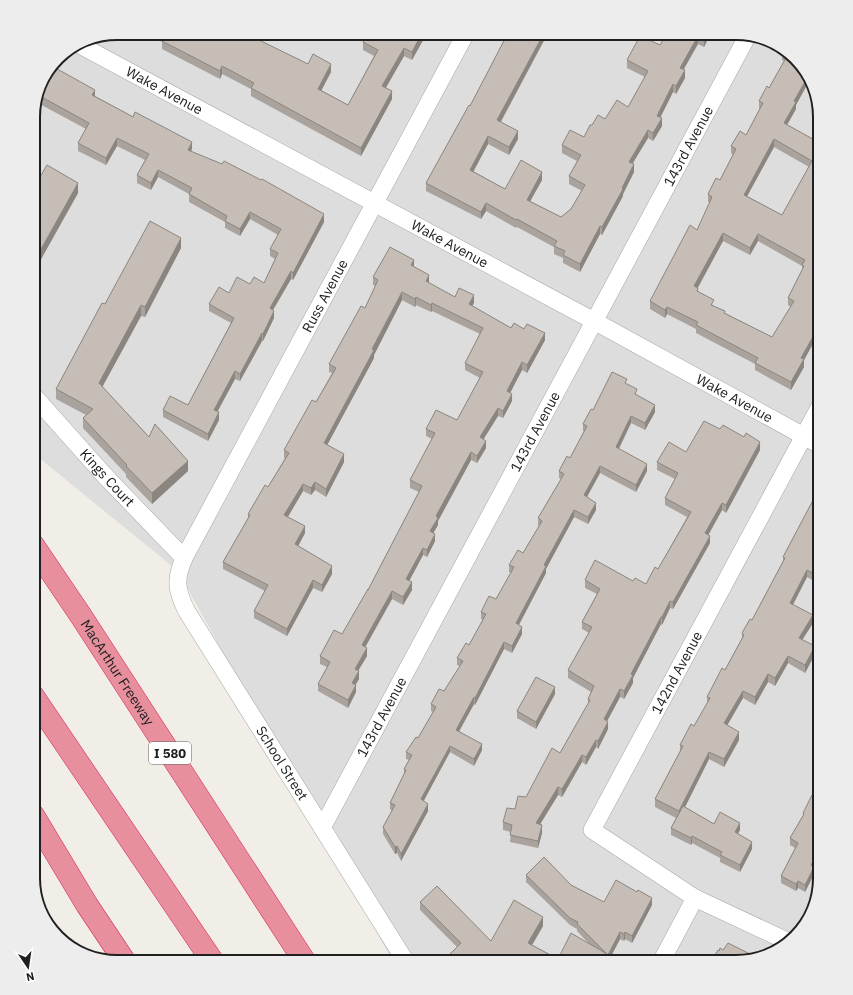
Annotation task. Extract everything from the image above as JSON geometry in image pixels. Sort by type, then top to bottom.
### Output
[{"type":"highway","name":"MacArthur Freeway","points":[[40,555],[82,616],[300,955]]},
{"type":"highway","points":[[40,706],[208,955]]},
{"type":"highway","points":[[40,827],[87,905],[119,955]]},
{"type":"street","name":"Russ Avenue","points":[[184,558],[462,40]]},
{"type":"street","name":"143rd Avenue","points":[[322,828],[745,40]]},
{"type":"street","name":"Wake Avenue","points":[[84,47],[594,321],[813,441]]},
{"type":"street","name":"Kings Court","points":[[40,403],[106,477],[184,558]]},
{"type":"street","name":"142nd Avenue","points":[[695,898],[592,830],[813,419]]},
{"type":"street","name":"School Street","points":[[184,558],[178,571],[177,583],[180,597],[186,610],[402,955]]},
{"type":"street","points":[[665,955],[695,898],[783,939]]},
{"type":"shaded area","points":[[112,40],[741,40],[751,41],[774,50],[794,66],[803,79],[809,92],[813,117],[813,878],[810,898],[805,912],[794,929],[787,936],[774,945],[761,951],[736,955],[389,955],[178,571],[40,459],[40,112],[44,92],[48,83],[59,66],[66,59],[83,48],[102,41]]},
{"type":"building","points":[[259,40],[308,64],[313,54],[331,64],[318,89],[348,105],[378,50],[363,42],[364,40],[418,40],[412,52],[404,48],[382,86],[392,91],[361,148],[251,88],[254,83],[222,66],[220,71],[162,41]]},
{"type":"building","points":[[504,40],[540,40],[497,120],[518,131],[509,147],[488,136],[470,170],[505,189],[521,160],[542,172],[527,200],[561,217],[571,209],[585,185],[569,176],[581,155],[562,145],[570,130],[584,137],[590,125],[592,125],[598,115],[605,119],[617,100],[628,107],[648,71],[627,60],[638,40],[649,40],[660,45],[663,40],[696,40],[680,68],[685,70],[676,86],[673,84],[657,116],[662,118],[653,133],[648,130],[629,162],[634,164],[622,188],[623,189],[602,227],[600,226],[580,264],[563,255],[565,251],[554,246],[557,241],[517,219],[516,220],[486,203],[481,212],[426,183],[469,105],[470,106]]},
{"type":"building","points":[[786,58],[794,66],[805,82],[794,101],[796,102],[784,123],[813,139],[813,337],[801,358],[804,359],[791,382],[755,363],[758,358],[696,325],[698,322],[667,307],[665,310],[650,301],[690,225],[697,230],[712,197],[708,194],[716,178],[720,180],[736,149],[731,146],[740,131],[746,135],[763,103],[759,101],[767,86],[769,88]],"holes":[[[774,139],[812,161],[782,215],[744,195]],[[723,233],[750,248],[758,234],[805,260],[802,265],[804,266],[788,298],[794,301],[772,337],[711,305],[714,300],[697,291],[698,288],[694,286]]]},
{"type":"building","points":[[57,69],[95,90],[92,95],[133,117],[135,112],[192,142],[188,150],[222,164],[224,161],[261,180],[262,179],[324,214],[293,273],[291,271],[270,308],[274,311],[263,334],[262,333],[240,374],[235,371],[214,410],[219,412],[208,434],[163,410],[170,396],[188,405],[234,318],[209,304],[219,287],[229,293],[237,277],[250,284],[254,277],[264,283],[278,253],[270,249],[281,229],[250,212],[240,229],[225,221],[227,216],[189,194],[192,188],[158,170],[151,183],[137,175],[149,154],[117,138],[106,158],[78,143],[89,123],[43,98],[48,83]]},
{"type":"building","points":[[47,165],[78,183],[40,251],[40,177]]},
{"type":"building","points":[[150,221],[181,238],[145,307],[141,305],[99,383],[149,437],[155,424],[188,461],[152,493],[83,418],[93,409],[56,389],[102,303],[105,304]]},
{"type":"building","points":[[390,247],[414,260],[411,265],[429,275],[426,281],[455,297],[459,288],[474,295],[469,304],[511,328],[514,323],[524,329],[527,324],[545,333],[527,365],[522,362],[507,391],[512,394],[503,411],[498,408],[480,437],[486,441],[477,456],[471,452],[436,516],[438,518],[430,531],[435,534],[427,550],[423,548],[406,579],[412,582],[403,597],[392,591],[362,645],[367,648],[355,669],[359,671],[352,683],[356,685],[348,700],[318,684],[330,662],[320,656],[334,630],[342,634],[368,590],[422,486],[410,480],[435,433],[426,429],[436,410],[457,420],[483,372],[465,363],[483,328],[432,303],[431,305],[402,292],[372,349],[374,350],[324,443],[344,454],[326,489],[315,482],[311,488],[303,484],[284,515],[305,526],[295,544],[332,566],[322,585],[313,580],[287,629],[254,611],[268,585],[223,562],[265,485],[268,487],[289,453],[284,450],[312,400],[316,402],[336,368],[329,364],[361,306],[365,308],[378,280],[373,277]]},
{"type":"building","points":[[612,372],[627,379],[625,383],[637,389],[635,394],[655,405],[645,423],[631,416],[616,447],[647,464],[636,485],[600,466],[584,495],[596,503],[588,517],[574,510],[544,565],[546,566],[516,623],[522,627],[512,646],[504,642],[475,698],[474,697],[456,730],[482,744],[474,759],[450,746],[421,799],[428,804],[401,854],[383,827],[395,805],[390,803],[406,770],[404,769],[412,755],[406,752],[416,737],[418,738],[436,707],[431,704],[439,689],[444,691],[463,661],[457,658],[466,643],[469,645],[486,614],[481,612],[489,596],[496,599],[514,567],[509,565],[518,550],[523,553],[542,521],[538,518],[564,474],[559,471],[567,456],[570,458],[587,426],[583,424],[591,409],[593,410]]},
{"type":"building","points":[[704,421],[720,429],[723,425],[744,437],[746,433],[760,442],[726,505],[722,503],[705,533],[710,536],[673,602],[670,601],[661,617],[631,674],[633,675],[624,691],[620,689],[604,719],[608,722],[598,741],[596,740],[586,757],[582,755],[562,789],[558,787],[536,823],[542,825],[538,841],[510,835],[512,825],[503,822],[507,808],[515,809],[518,796],[526,797],[552,748],[560,753],[590,700],[588,699],[594,686],[568,670],[592,627],[582,622],[600,589],[585,580],[595,560],[633,581],[635,578],[646,584],[655,567],[658,569],[691,512],[665,498],[678,473],[657,462],[669,442],[686,452]]},
{"type":"building","points":[[813,500],[813,573],[807,570],[790,603],[813,615],[799,638],[813,645],[813,650],[805,665],[788,656],[775,678],[768,674],[755,697],[743,691],[724,723],[739,732],[724,759],[709,752],[679,811],[655,799],[683,746],[680,745],[691,724],[694,726],[710,698],[707,697],[722,668],[725,670],[744,635],[742,633],[750,619],[752,620],[785,558],[783,557]]},
{"type":"building","points":[[536,677],[555,687],[536,722],[517,711]]},
{"type":"building","points":[[813,796],[813,861],[811,865],[813,869],[805,885],[798,881],[796,884],[781,876],[798,843],[790,838],[804,814],[803,813]]},
{"type":"building","points":[[683,806],[714,824],[720,812],[740,823],[735,832],[752,842],[740,865],[720,855],[722,852],[692,836],[691,838],[671,828]]},
{"type":"building","points":[[544,857],[571,885],[604,902],[616,880],[637,892],[638,890],[652,898],[632,936],[625,932],[624,934],[620,932],[608,955],[577,924],[578,922],[570,918],[526,875]]},
{"type":"building","points":[[437,886],[491,941],[514,900],[543,917],[528,943],[550,955],[449,955],[461,943],[420,902]]},
{"type":"building","points":[[571,933],[606,955],[560,955]]},
{"type":"building","points":[[728,943],[749,953],[715,955],[720,948],[723,950]]}]
